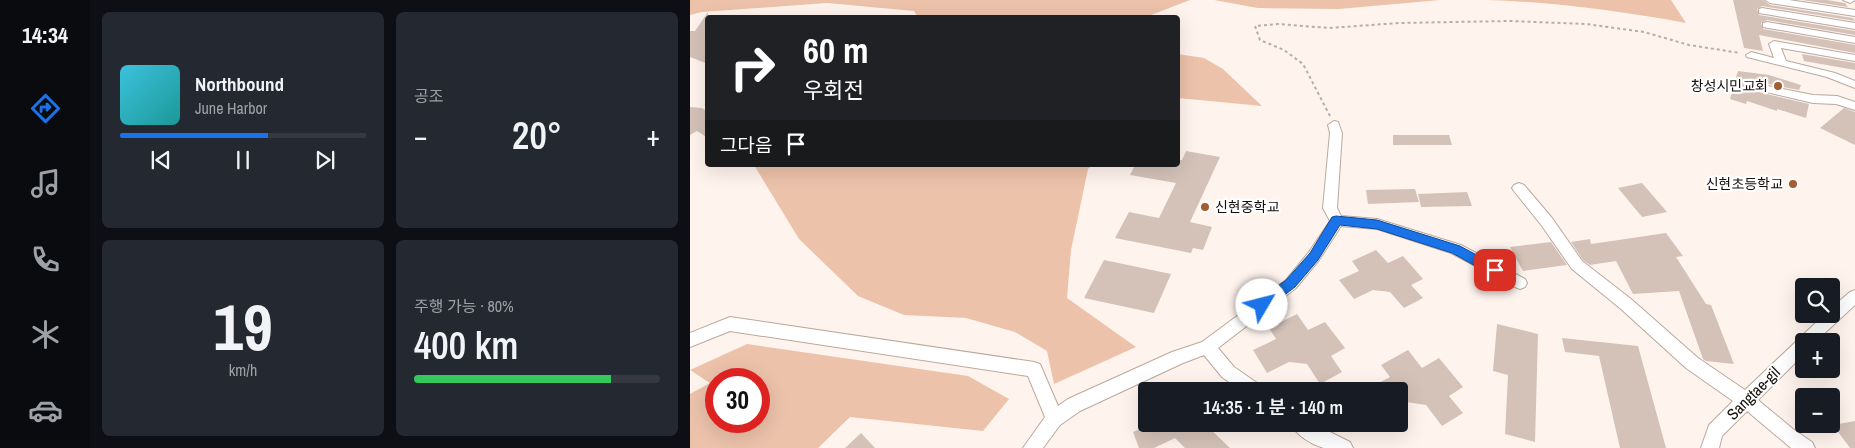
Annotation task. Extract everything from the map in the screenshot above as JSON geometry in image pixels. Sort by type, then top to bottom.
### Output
[{"type":"street","points":[[1758,0],[1781,61]]},
{"type":"street","points":[[1770,0],[1855,12]]},
{"type":"street","points":[[1849,0],[1855,12]]},
{"type":"street","points":[[1762,11],[1855,26]]},
{"type":"street","points":[[1767,25],[1855,40]]},
{"type":"street","points":[[1774,44],[1855,58]]},
{"type":"street","points":[[1751,55],[1831,75],[1855,85]]},
{"type":"street","points":[[1758,87],[1813,100],[1837,100],[1855,106]]},
{"type":"street","points":[[1334,125],[1336,133],[1330,208],[1336,220]]},
{"type":"street","points":[[1519,188],[1547,222],[1577,264],[1626,304],[1692,363],[1746,400],[1787,435],[1806,448]]},
{"type":"street","points":[[1336,220],[1377,224],[1456,249],[1520,283]]},
{"type":"street","points":[[1032,448],[1054,419],[1074,405],[1178,357],[1207,347],[1291,284],[1314,256],[1336,220]]},
{"type":"street","name":"Sangtae-gil","points":[[1814,333],[1855,296]]},
{"type":"street","points":[[690,340],[730,324],[1034,369],[1054,419]]},
{"type":"street","points":[[1207,347],[1228,372],[1242,382]]},
{"type":"street","name":"Sangtae-gil","points":[[1710,448],[1715,431],[1795,351]]},
{"type":"street","points":[[1311,432],[1344,448]]},
{"type":"path","points":[[1334,125],[1303,64],[1284,50],[1260,40],[1255,26],[1278,24],[1329,28],[1399,22],[1510,21],[1586,24],[1644,32],[1689,45],[1751,55]]},
{"type":"shaded area","points":[[690,0],[1190,0],[1151,15],[916,15],[914,11],[827,3],[702,12],[690,15]]},
{"type":"shaded area","points":[[1214,0],[1440,0],[1339,9],[1258,8]]},
{"type":"shaded area","points":[[1486,0],[1671,0],[1686,23],[1586,8]]},
{"type":"shaded area","points":[[1180,54],[1204,58],[1223,69],[1262,106],[1180,98]]},
{"type":"shaded area","points":[[755,167],[1090,167],[1088,169],[1071,250],[1067,298],[1136,347],[1054,384],[1047,351],[1015,332],[966,318],[904,315],[858,296],[799,239]]},
{"type":"shaded area","points":[[747,344],[968,376],[1009,399],[983,431],[850,417],[818,448],[690,448],[690,394],[705,386],[705,433],[770,433],[770,368],[705,368],[705,380],[690,370]]},
{"type":"building","points":[[1733,0],[1763,0],[1770,5],[1853,18],[1855,21],[1762,6],[1757,9],[1759,15],[1855,31],[1855,35],[1767,20],[1761,23],[1763,29],[1855,45],[1855,53],[1759,35],[1763,51],[1744,48]]},
{"type":"building","points":[[1802,0],[1827,0],[1845,3],[1848,7]]},
{"type":"building","points":[[705,16],[705,63],[690,57],[690,31],[695,31]]},
{"type":"building","points":[[1802,54],[1855,63],[1855,70],[1804,61]]},
{"type":"building","points":[[1738,71],[1769,75],[1801,85],[1799,90],[1758,82],[1750,87],[1754,91],[1809,104],[1806,118],[1747,101],[1746,104],[1730,99]]},
{"type":"building","points":[[690,107],[702,108],[705,110],[705,136],[697,131],[690,135]]},
{"type":"building","points":[[1844,108],[1855,112],[1855,145],[1820,128]]},
{"type":"building","points":[[1393,135],[1449,135],[1452,145],[1393,145]]},
{"type":"building","points":[[1186,151],[1220,157],[1190,222],[1212,227],[1203,250],[1193,248],[1191,253],[1115,238],[1129,212],[1159,218],[1176,183],[1130,175],[1134,167],[1180,167],[1180,160],[1182,160]]},
{"type":"building","points":[[1642,183],[1667,212],[1642,217],[1618,188]]},
{"type":"building","points":[[1415,189],[1419,202],[1368,204],[1366,190]]},
{"type":"building","points":[[1467,192],[1472,206],[1421,207],[1418,194]]},
{"type":"building","points":[[1666,233],[1683,256],[1676,257],[1706,304],[1711,305],[1734,364],[1703,359],[1679,291],[1633,294],[1616,261],[1590,265],[1583,260],[1571,242],[1590,239],[1591,244]]},
{"type":"building","points":[[1551,242],[1567,265],[1523,271],[1510,247]]},
{"type":"building","points":[[1376,250],[1388,263],[1403,256],[1423,279],[1411,285],[1423,298],[1404,308],[1390,292],[1373,290],[1354,299],[1339,280],[1359,271],[1352,261]]},
{"type":"building","points":[[1104,260],[1171,274],[1154,313],[1084,298]]},
{"type":"building","points":[[1297,314],[1308,330],[1325,322],[1345,348],[1331,356],[1342,372],[1324,382],[1319,382],[1307,364],[1289,362],[1267,373],[1253,350],[1276,339],[1269,328]]},
{"type":"building","points":[[1497,324],[1538,334],[1535,442],[1505,434],[1508,375],[1493,371]]},
{"type":"building","points":[[1562,338],[1638,346],[1666,448],[1620,448],[1599,356],[1565,352]]},
{"type":"building","points":[[1408,350],[1422,368],[1439,358],[1463,387],[1449,396],[1463,413],[1442,426],[1426,405],[1408,402],[1408,382],[1381,382],[1390,377],[1381,365]]},
{"type":"building","points":[[1855,421],[1855,448],[1850,448],[1839,433],[1840,424]]},
{"type":"building","points":[[1138,430],[1138,432],[1213,432],[1230,448],[1185,448],[1175,438],[1154,448],[1139,448],[1133,432]]},
{"type":"building","points":[[861,433],[875,448],[845,448]]},
{"type":"place","name":"창성시민교회","points":[[1778,86]]},
{"type":"place","name":"신현초등학교","points":[[1793,184]]},
{"type":"place","name":"신현중학교","points":[[1205,207]]},
{"type":"route","points":[[1262,305],[1291,284],[1314,256],[1336,220],[1377,224],[1456,249],[1495,270]]}]
